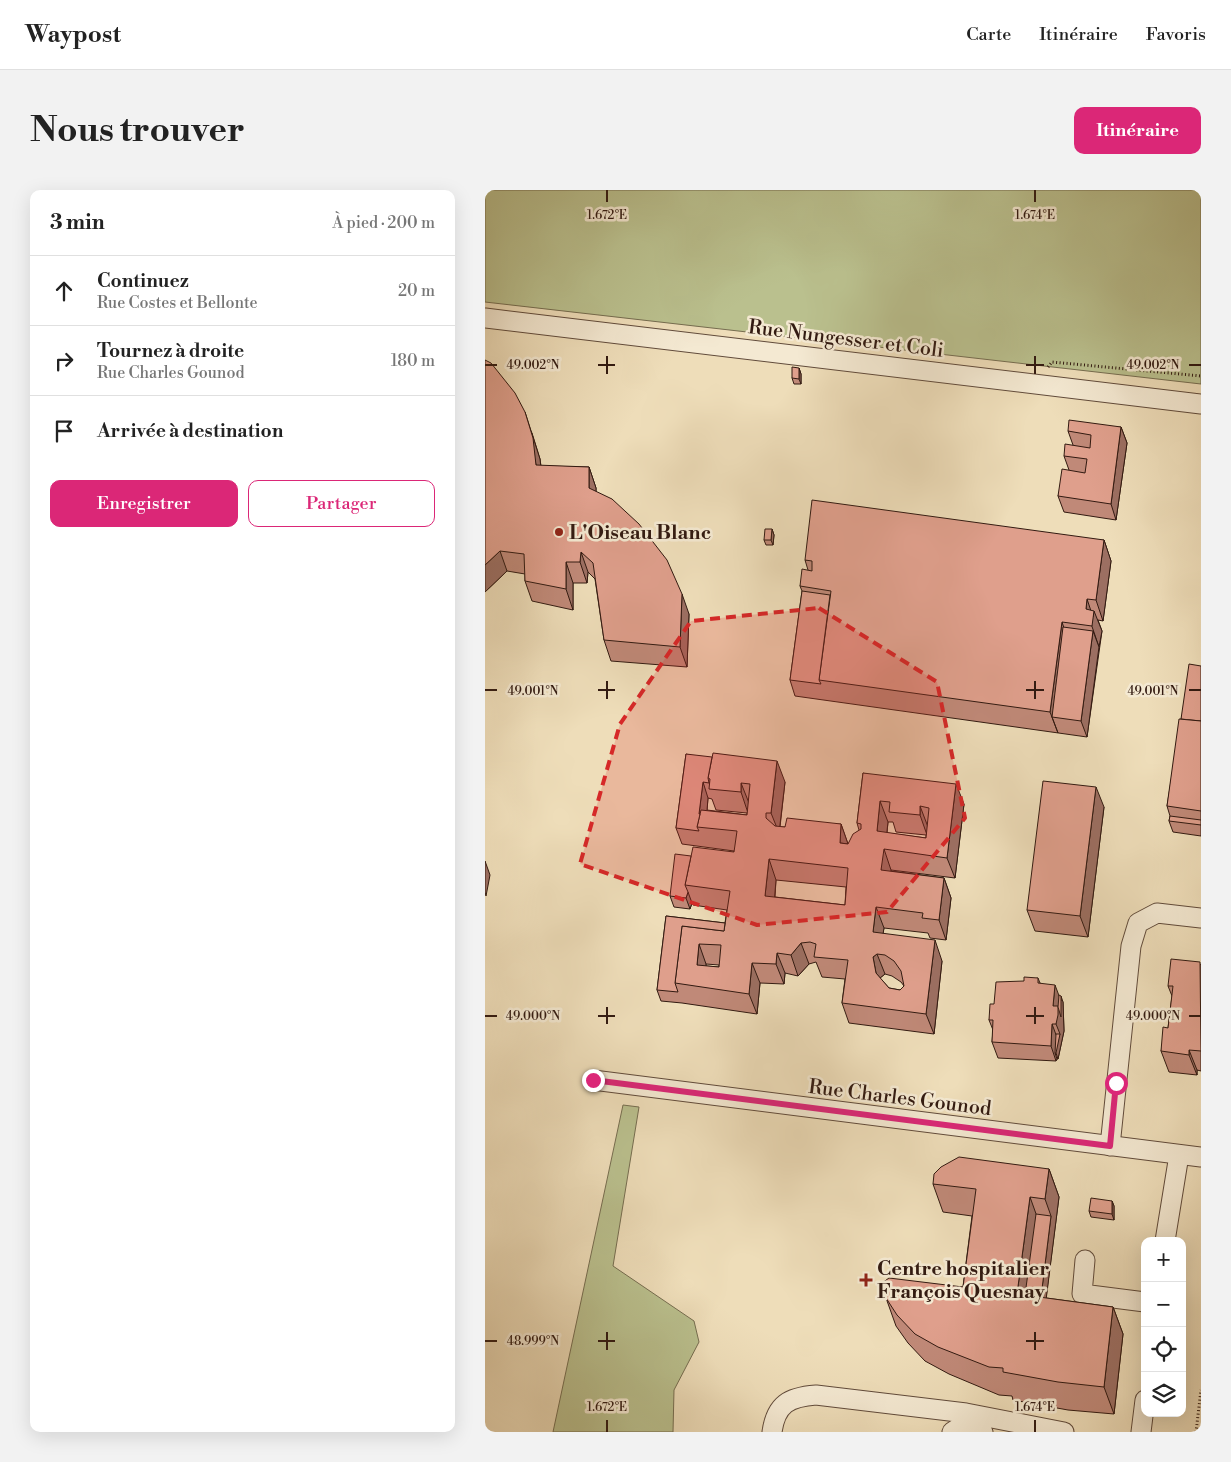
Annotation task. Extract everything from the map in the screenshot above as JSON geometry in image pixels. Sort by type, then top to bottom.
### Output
[{"type":"street","name":"Rue Nungesser et Coli","points":[[485,318],[1201,404]]},
{"type":"street","points":[[1110,1146],[1131,946],[1138,923],[1157,913],[1201,918]]},
{"type":"street","name":"Rue Charles Gounod","points":[[593,1080],[1201,1157]]},
{"type":"street","points":[[1166,1237],[1179,1154]]},
{"type":"street","points":[[1085,1260],[1082,1294],[1141,1301]]},
{"type":"street","points":[[772,1432],[774,1419],[788,1401],[801,1396],[816,1395],[966,1412],[1064,1432]]},
{"type":"street","points":[[1141,1432],[1143,1417]]},
{"type":"street","points":[[952,1432],[967,1426],[976,1426],[983,1432]]},
{"type":"path","points":[[1036,383],[1051,362],[1201,376]]},
{"type":"path","points":[[1196,1432],[1201,1390]]},
{"type":"highlighted area","points":[[819,608],[937,682],[965,818],[887,912],[757,925],[580,864],[620,724],[691,621]]},
{"type":"green space","points":[[485,190],[1201,190],[1201,384],[485,302]]},
{"type":"green space","points":[[623,1105],[639,1107],[613,1266],[694,1321],[699,1342],[674,1390],[673,1432],[553,1432]]},
{"type":"building","name":"L'Oiseau Blanc","points":[[485,360],[491,363],[515,393],[525,412],[533,438],[536,465],[589,467],[589,488],[612,499],[639,524],[667,560],[682,594],[680,647],[604,640],[593,563],[581,552],[580,562],[566,562],[566,589],[525,581],[524,554],[500,551],[485,565]]},
{"type":"building","points":[[792,367],[799,368],[799,379],[792,378]]},
{"type":"building","points":[[1069,420],[1121,427],[1111,504],[1058,496],[1062,469],[1085,473],[1087,459],[1064,456],[1065,444],[1090,448],[1091,435],[1068,431]]},
{"type":"building","points":[[812,500],[1104,540],[1096,600],[1087,599],[1086,609],[1094,611],[1092,626],[1062,622],[1050,712],[819,680],[831,591],[800,586],[802,569],[812,571],[812,561],[805,560]]},
{"type":"building","points":[[765,529],[772,529],[771,540],[764,540]]},
{"type":"building","points":[[802,591],[830,595],[819,680],[821,684],[790,680]]},
{"type":"building","points":[[1063,627],[1093,631],[1081,721],[1052,717]]},
{"type":"building","points":[[1189,664],[1201,666],[1201,721],[1181,719]]},
{"type":"building","points":[[1179,719],[1201,721],[1201,811],[1167,806]]},
{"type":"building","points":[[713,753],[777,761],[771,813],[766,813],[766,818],[775,826],[785,827],[787,818],[841,824],[840,843],[848,844],[853,834],[861,829],[861,824],[857,823],[863,773],[956,784],[947,858],[884,849],[881,870],[944,878],[939,920],[922,918],[923,913],[876,907],[873,932],[935,940],[926,1014],[842,1003],[848,960],[814,957],[816,944],[810,942],[801,943],[791,955],[777,953],[776,964],[752,963],[749,994],[675,983],[682,926],[724,931],[730,891],[685,885],[693,847],[734,852],[737,831],[697,827],[701,810],[747,815],[750,784],[741,783],[741,792],[709,789],[710,779],[708,778]],"holes":[[[880,801],[890,802],[889,812],[920,815],[920,806],[929,808],[926,838],[877,831]],[[769,859],[848,868],[845,905],[765,896]],[[699,944],[721,945],[719,967],[697,965]],[[877,954],[885,955],[894,961],[901,971],[904,986],[900,990],[889,988],[876,973],[873,957]]]},
{"type":"building","points":[[686,754],[712,757],[708,778],[709,783],[703,782],[697,827],[699,831],[676,828]]},
{"type":"building","points":[[1043,781],[1096,787],[1080,916],[1027,910]]},
{"type":"building","points":[[1170,816],[1201,820],[1201,825],[1169,821]]},
{"type":"building","points":[[675,854],[691,856],[685,885],[688,892],[686,898],[670,896]]},
{"type":"building","points":[[666,916],[725,923],[724,931],[682,926],[675,983],[678,992],[657,990]]},
{"type":"building","points":[[1171,959],[1200,962],[1201,1051],[1189,1050],[1189,1055],[1161,1051],[1163,1027],[1168,1028],[1173,986],[1168,986]]},
{"type":"building","points":[[1024,977],[1038,978],[1038,983],[1055,985],[1053,1006],[1058,1006],[1058,1015],[1056,1024],[1052,1024],[1051,1046],[992,1042],[993,1020],[989,1020],[990,1004],[994,1004],[996,982],[1024,981]]},
{"type":"building","points":[[1059,995],[1061,996],[1061,1017],[1058,1007]]},
{"type":"building","points":[[1056,1034],[1060,1034],[1055,1053]]},
{"type":"building","points":[[959,1157],[1049,1169],[1045,1199],[1030,1197],[1017,1294],[1113,1307],[1104,1387],[1058,1382],[1003,1372],[1003,1368],[989,1367],[938,1347],[915,1334],[897,1315],[886,1298],[882,1283],[889,1278],[963,1287],[976,1189],[933,1184],[934,1174],[941,1167]]},
{"type":"building","points":[[1091,1198],[1112,1201],[1112,1214],[1089,1211]]},
{"type":"building","points":[[1036,1214],[1051,1216],[1041,1297],[1025,1295]]},
{"type":"place","name":"L'Oiseau Blanc","points":[[559,532]]},
{"type":"place","name":"Centre hospitalier François Quesnay","points":[[866,1280]]},
{"type":"route","points":[[593,1080],[1110,1146],[1116,1083]]}]
